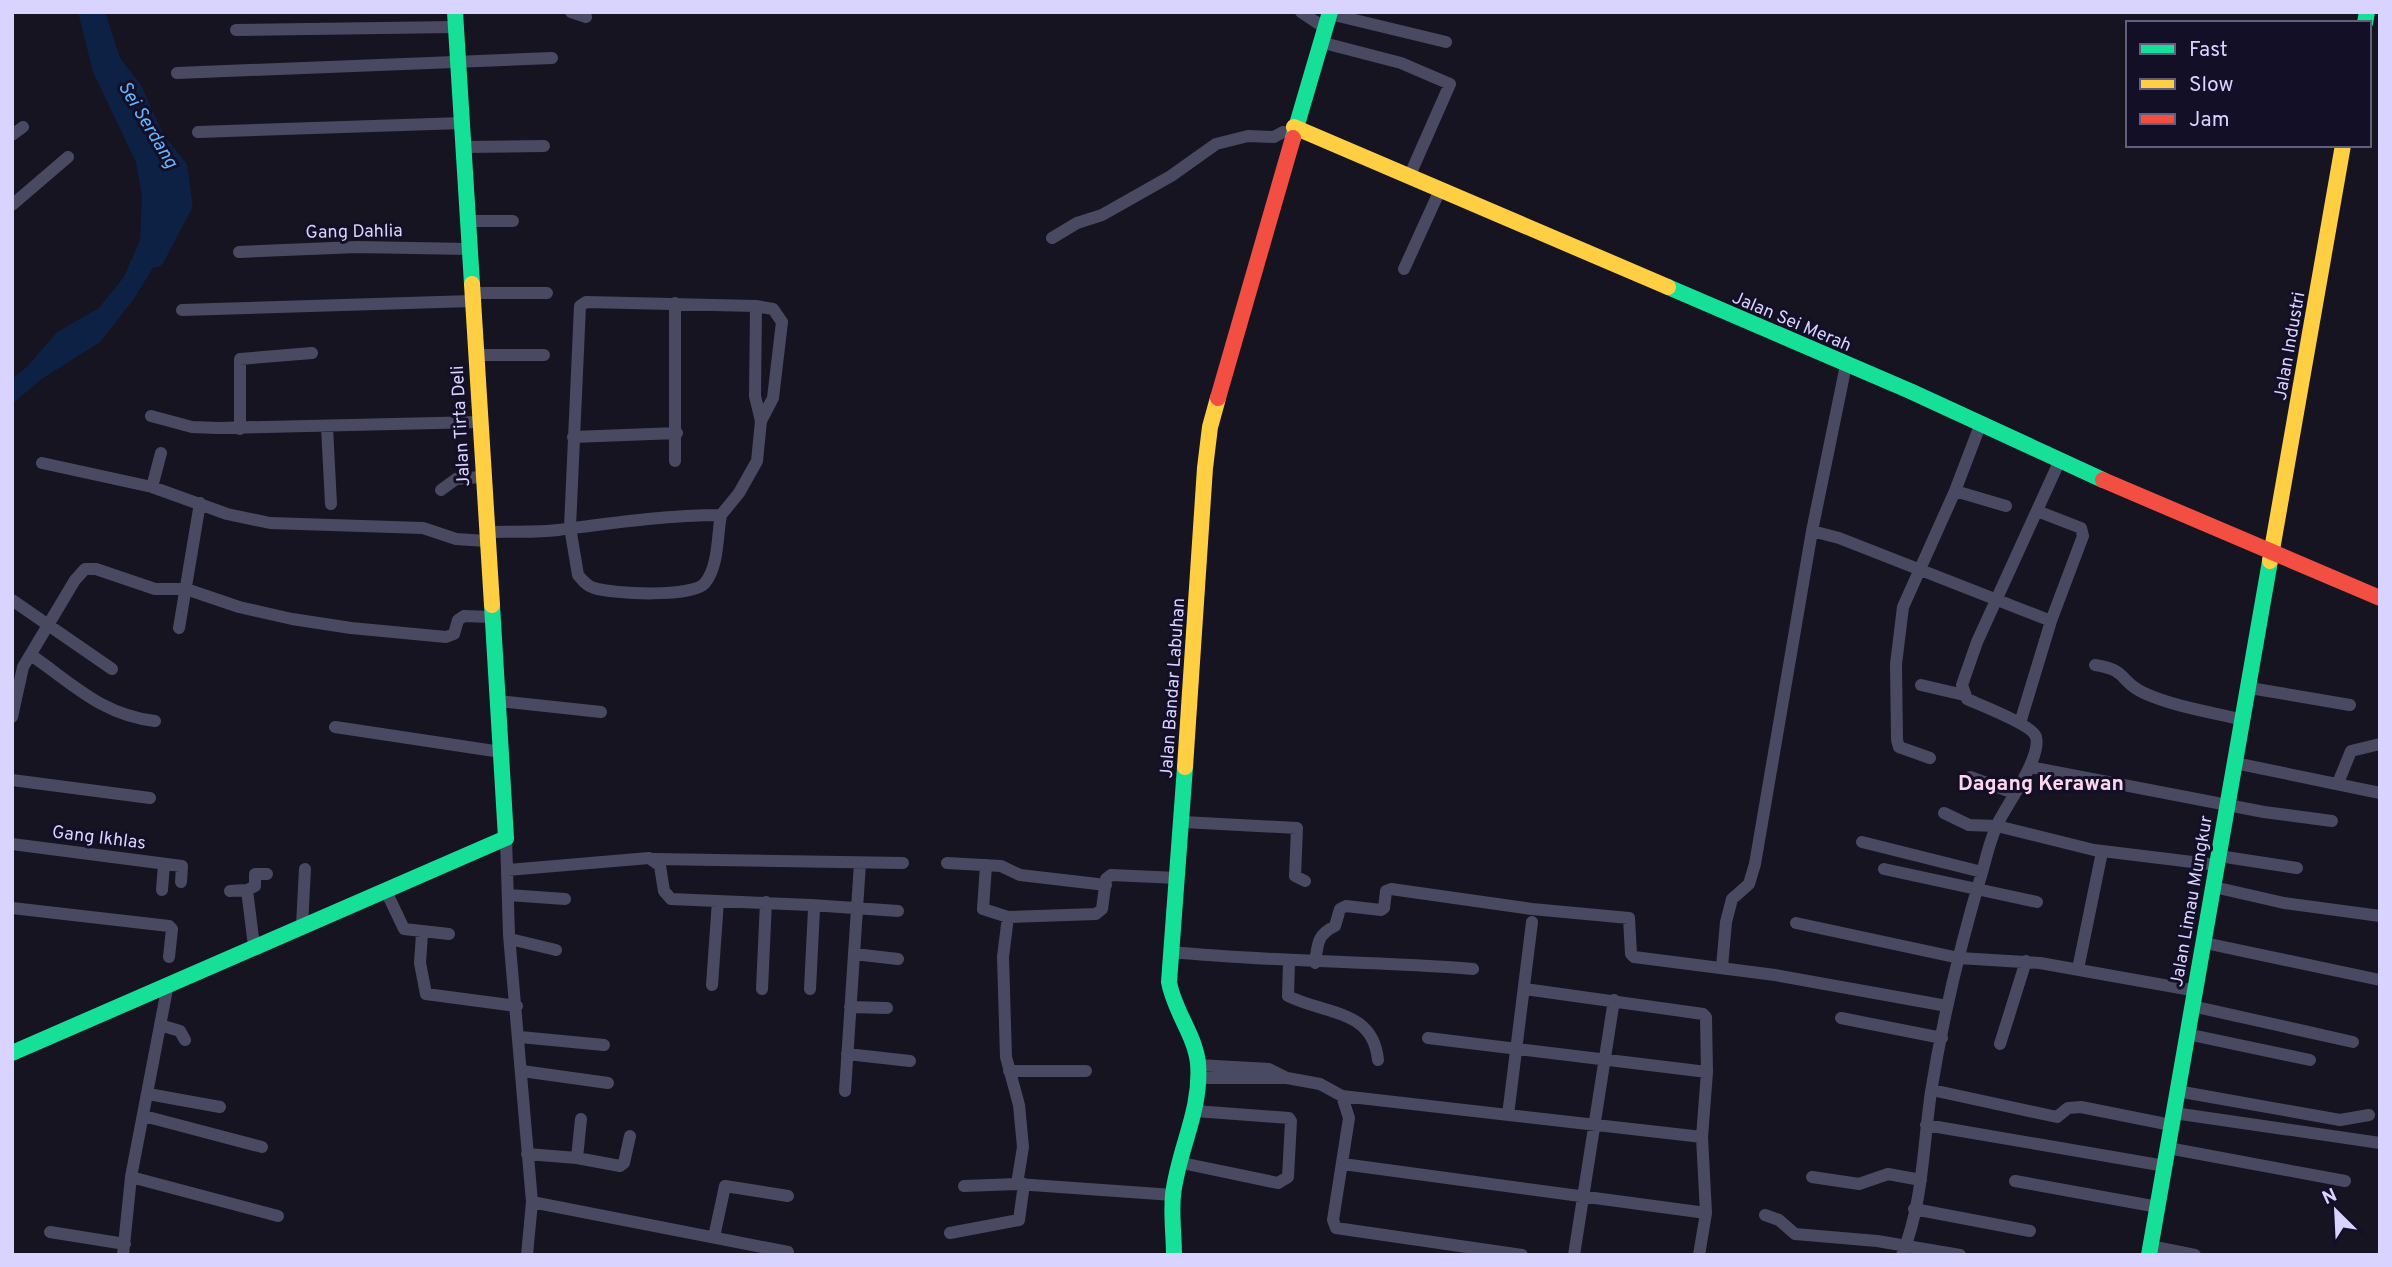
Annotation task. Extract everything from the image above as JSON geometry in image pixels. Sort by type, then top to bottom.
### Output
[{"type":"street","points":[[571,12],[586,17]]},
{"type":"street","points":[[1301,12],[1401,63],[1450,84],[1409,177]]},
{"type":"street","points":[[236,30],[455,20]]},
{"type":"street","name":"Jalan Tirta Deli","points":[[455,20],[481,477],[506,838]]},
{"type":"street","points":[[1326,24],[1446,42]]},
{"type":"street","name":"Jalan Bandar Labuhan","points":[[1174,1255],[1174,1195],[1195,1111],[1198,1072],[1196,1052],[1170,993],[1171,952],[1183,822],[1210,427],[1326,24]]},
{"type":"street","points":[[177,73],[552,58]]},
{"type":"street","points":[[198,132],[462,124]]},
{"type":"street","points":[[1052,238],[1171,176],[1216,144],[1248,136],[1272,137],[1294,130]]},
{"type":"street","name":"Jalan Sei Merah","points":[[1294,130],[1981,423],[2272,554],[2380,598]]},
{"type":"street","points":[[463,147],[544,146]]},
{"type":"street","name":"Jalan Industri","points":[[2272,554],[2343,147]]},
{"type":"street","points":[[12,205],[68,157]]},
{"type":"street","points":[[1404,268],[1440,190]]},
{"type":"street","points":[[468,221],[513,221]]},
{"type":"street","name":"Gang Dahlia","points":[[239,252],[357,247],[469,249]]},
{"type":"street","points":[[182,310],[547,293]]},
{"type":"street","points":[[675,303],[675,461]]},
{"type":"street","points":[[756,306],[755,396],[761,421],[757,461],[739,493],[721,515],[714,565],[707,581],[685,593],[596,589],[587,585],[574,565],[570,527],[581,304],[675,303],[756,306],[773,309],[782,322],[773,398],[761,421]]},
{"type":"street","points":[[240,429],[240,359],[313,353]]},
{"type":"street","points":[[475,355],[544,355]]},
{"type":"street","points":[[1723,967],[1726,922],[1732,899],[1749,884],[1755,864],[1812,531],[1846,365]]},
{"type":"street","points":[[151,416],[192,427],[240,429],[479,422]]},
{"type":"street","points":[[1930,758],[1899,747],[1897,740],[1896,664],[1899,623],[1918,569],[1955,491],[1981,423]]},
{"type":"street","points":[[327,427],[331,504]]},
{"type":"street","points":[[573,437],[677,433]]},
{"type":"street","points":[[152,487],[160,453]]},
{"type":"street","points":[[1964,695],[1962,685],[1977,642],[2060,460]]},
{"type":"street","points":[[42,463],[152,487],[227,514],[270,523],[423,528],[456,539],[622,520],[721,515]]},
{"type":"street","points":[[441,491],[456,480],[481,477]]},
{"type":"street","points":[[1955,491],[2006,506]]},
{"type":"street","points":[[179,628],[200,503]]},
{"type":"street","points":[[2020,723],[2050,621],[2083,531],[2038,511]]},
{"type":"street","points":[[1812,531],[1839,538],[2050,621]]},
{"type":"street","name":"Jalan Limau Mungkur","points":[[2150,1251],[2272,554]]},
{"type":"street","points":[[12,717],[15,683],[85,569],[96,569],[155,589],[186,589],[239,607],[370,630],[446,637],[454,634],[458,620],[464,616],[491,617]]},
{"type":"street","points":[[12,600],[112,669]]},
{"type":"street","points":[[31,655],[107,709],[131,718],[155,721]]},
{"type":"street","points":[[2095,665],[2120,670],[2133,687],[2156,698],[2244,720]]},
{"type":"street","points":[[1904,1250],[1921,1180],[1926,1125],[1947,1006],[1959,958],[1997,826],[2030,767],[2037,739],[2034,732],[2020,723],[1964,695],[1921,685]]},
{"type":"street","points":[[2250,688],[2350,705]]},
{"type":"street","points":[[498,701],[601,712]]},
{"type":"street","points":[[335,726],[501,752]]},
{"type":"street","points":[[2339,783],[2351,751],[2380,744]]},
{"type":"street","points":[[2235,763],[2380,793]]},
{"type":"street","points":[[2030,767],[2264,812],[2332,821]]},
{"type":"street","points":[[1970,777],[2014,793]]},
{"type":"street","points":[[12,780],[150,798]]},
{"type":"street","points":[[1944,813],[1969,825],[1997,826],[2102,852],[2297,868]]},
{"type":"street","points":[[1183,822],[1297,828],[1295,876],[1305,881]]},
{"type":"street","points":[[12,1053],[506,838],[510,939],[532,1202],[527,1255]]},
{"type":"street","points":[[1862,842],[1982,872]]},
{"type":"street","name":"Gang Ikhlas","points":[[12,844],[182,866],[181,882]]},
{"type":"street","points":[[2078,969],[2102,852]]},
{"type":"street","points":[[507,870],[654,859],[903,863]]},
{"type":"street","points":[[654,859],[660,866],[667,897],[898,911]]},
{"type":"street","points":[[845,1091],[860,863]]},
{"type":"street","points":[[947,863],[1001,866],[1020,875],[1106,885]]},
{"type":"street","points":[[162,890],[164,864]]},
{"type":"street","points":[[986,865],[983,909],[1008,917],[1096,914],[1102,909],[1106,879],[1116,875],[1178,878]]},
{"type":"street","points":[[302,925],[305,869]]},
{"type":"street","points":[[1884,869],[2037,902]]},
{"type":"street","points":[[230,891],[247,890],[255,886],[255,874],[267,874]]},
{"type":"street","points":[[2214,887],[2272,901],[2380,916]]},
{"type":"street","points":[[1315,962],[1318,938],[1335,926],[1340,909],[1346,906],[1381,910],[1384,908],[1386,891],[1391,888],[1532,909],[1629,918],[1633,957],[1671,964],[1723,967],[1947,1006]]},
{"type":"street","points":[[247,890],[254,946]]},
{"type":"street","points":[[386,891],[404,929],[422,934],[449,934]]},
{"type":"street","points":[[508,895],[565,899]]},
{"type":"street","points":[[712,985],[718,901]]},
{"type":"street","points":[[762,989],[766,902]]},
{"type":"street","points":[[810,989],[814,909],[811,905]]},
{"type":"street","points":[[12,908],[169,926],[172,929],[169,957]]},
{"type":"street","points":[[950,1233],[1019,1220],[1023,1147],[1019,1105],[1009,1071],[1003,957],[1008,917]]},
{"type":"street","points":[[1508,1115],[1532,922]]},
{"type":"street","points":[[1796,923],[1959,958],[2026,961],[2078,969],[2353,1042]]},
{"type":"street","points":[[422,934],[420,963],[426,994],[517,1006]]},
{"type":"street","points":[[510,939],[556,950]]},
{"type":"street","points":[[2204,943],[2380,980]]},
{"type":"street","points":[[1171,952],[1289,962],[1370,961],[1473,969]]},
{"type":"street","points":[[854,954],[898,959]]},
{"type":"street","points":[[2000,1044],[2026,961]]},
{"type":"street","points":[[1289,962],[1288,996],[1361,1023],[1375,1042],[1378,1060]]},
{"type":"street","points":[[50,1231],[124,1249],[131,1177],[168,984]]},
{"type":"street","points":[[1525,989],[1704,1015],[1707,1072],[1702,1137],[1706,1213],[1699,1255]]},
{"type":"street","points":[[1574,1255],[1614,1000]]},
{"type":"street","points":[[850,1007],[887,1008]]},
{"type":"street","points":[[1841,1018],[1942,1038]]},
{"type":"street","points":[[160,1025],[180,1031],[185,1040]]},
{"type":"street","points":[[2187,1034],[2310,1060]]},
{"type":"street","points":[[520,1037],[604,1045]]},
{"type":"street","points":[[1428,1038],[1707,1072]]},
{"type":"street","points":[[847,1054],[911,1061]]},
{"type":"street","points":[[1009,1071],[1086,1070]]},
{"type":"street","points":[[522,1071],[608,1083]]},
{"type":"street","points":[[1198,1072],[1287,1078],[1320,1084],[1342,1096],[1702,1137]]},
{"type":"street","points":[[1932,1090],[2057,1117],[2068,1108],[2081,1107],[2380,1143]]},
{"type":"street","points":[[2177,1090],[2340,1120],[2369,1115]]},
{"type":"street","points":[[148,1094],[220,1107]]},
{"type":"street","points":[[1342,1096],[1349,1112],[1333,1220],[1337,1229],[1522,1255]]},
{"type":"street","points":[[1182,1163],[1278,1183],[1287,1177],[1291,1121],[1289,1118],[1195,1111]]},
{"type":"street","points":[[144,1116],[262,1147]]},
{"type":"street","points":[[577,1158],[581,1119]]},
{"type":"street","points":[[1926,1125],[2165,1166]]},
{"type":"street","points":[[527,1154],[577,1158],[620,1166],[624,1163],[630,1136]]},
{"type":"street","points":[[2168,1148],[2345,1181]]},
{"type":"street","points":[[1343,1164],[1706,1213]]},
{"type":"street","points":[[1812,1177],[1859,1184],[1888,1174],[1921,1180]]},
{"type":"street","points":[[131,1177],[278,1216]]},
{"type":"street","points":[[2015,1181],[2158,1206]]},
{"type":"street","points":[[964,1186],[1020,1184],[1174,1195]]},
{"type":"street","points":[[714,1237],[725,1185],[788,1196]]},
{"type":"street","points":[[532,1202],[788,1252]]},
{"type":"street","points":[[1914,1209],[2031,1231]]},
{"type":"street","points":[[1765,1215],[1779,1220],[1795,1234],[1904,1250],[1960,1255]]},
{"type":"street","points":[[2150,1251],[2196,1255]]},
{"type":"water","points":[[78,12],[105,12],[127,79],[130,108],[162,137],[174,173],[175,212],[162,253],[133,300],[100,342],[40,380],[12,404],[12,379],[28,366],[57,332],[99,308],[124,277],[140,240],[142,197],[136,162],[93,72]]},
{"type":"waterway","name":"Sei Serdang","points":[[111,62],[133,90],[155,140],[178,168],[183,205],[155,258]]},
{"type":"traffic: fast","points":[[455,12],[472,284]]},
{"type":"traffic: fast","points":[[1293,138],[1330,12]]},
{"type":"traffic: fast","points":[[2365,21],[2367,12]]},
{"type":"traffic: fast","points":[[1668,287],[1910,391],[2103,480]]},
{"type":"traffic: fast","points":[[2149,1255],[2270,561]]},
{"type":"traffic: fast","points":[[12,1053],[506,838],[492,605]]},
{"type":"traffic: fast","points":[[1174,1255],[1173,1195],[1193,1114],[1198,1080],[1196,1053],[1169,982],[1185,767]]},
{"type":"traffic: slow","points":[[1294,127],[1668,287]]},
{"type":"traffic: slow","points":[[2270,561],[2343,147]]},
{"type":"traffic: slow","points":[[472,284],[492,605]]},
{"type":"traffic: slow","points":[[1185,767],[1205,468],[1210,427],[1218,398]]},
{"type":"traffic: jam","points":[[1218,398],[1293,138]]},
{"type":"traffic: jam","points":[[2103,480],[2380,598]]},
{"type":"district","name":"Dagang Kerawan","points":[[2041,783]]}]
